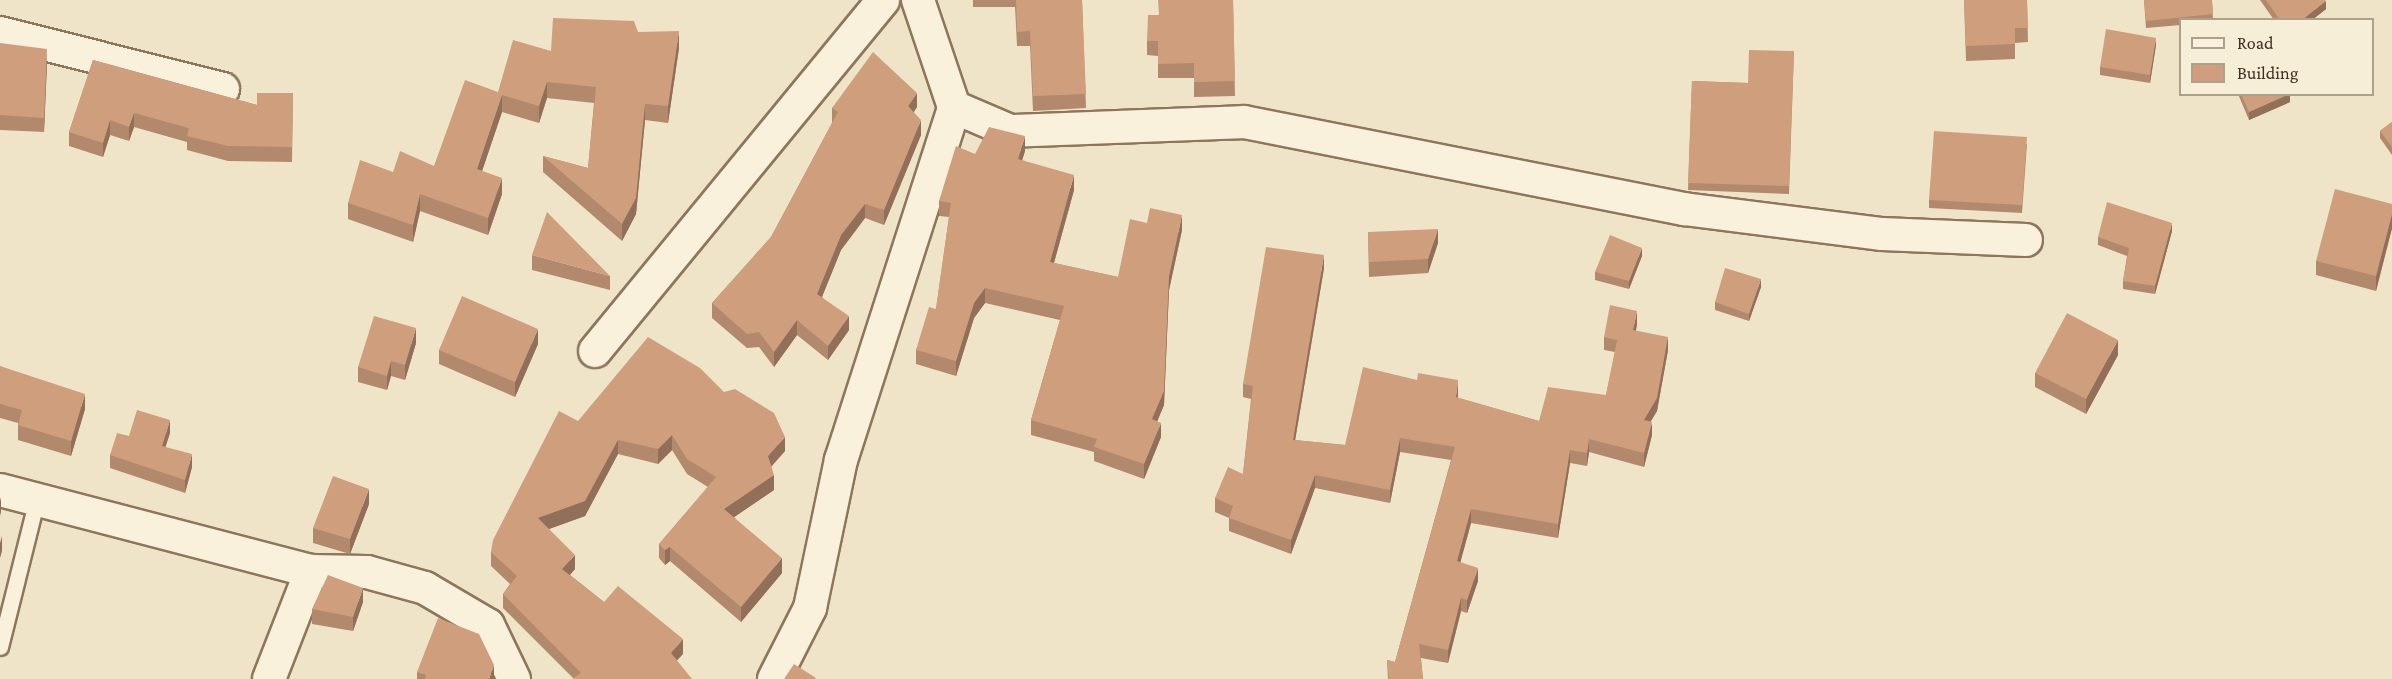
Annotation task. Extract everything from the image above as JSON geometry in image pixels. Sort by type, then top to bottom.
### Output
[{"type":"street","points":[[595,351],[883,0]]},
{"type":"street","points":[[774,679],[810,608],[841,460],[954,107],[918,0]]},
{"type":"street","points":[[0,33],[223,89]]},
{"type":"street","points":[[954,107],[1010,131],[1244,122],[1684,209],[1882,234],[2026,240]]},
{"type":"street","points":[[0,490],[310,571],[367,572],[425,588],[488,625],[514,679]]},
{"type":"street","points":[[269,679],[310,571]]},
{"type":"lane","points":[[0,647],[37,499]]},
{"type":"building","points":[[1016,0],[1082,0],[1086,94],[1033,96],[1030,31],[1017,32]]},
{"type":"building","points":[[1158,0],[1233,0],[1235,81],[1194,82],[1194,63],[1158,64],[1158,41],[1147,41],[1148,15],[1159,15]]},
{"type":"building","points":[[1964,0],[2027,0],[2028,28],[2015,28],[2015,44],[1966,46]]},
{"type":"building","points":[[2144,0],[2212,0],[2213,14],[2146,21]]},
{"type":"building","points":[[2266,0],[2326,1],[2305,18],[2279,18]]},
{"type":"building","points":[[553,18],[634,21],[638,32],[679,31],[668,106],[645,104],[636,198],[622,224],[543,156],[588,168],[596,87],[547,82],[539,106],[502,95],[477,169],[502,178],[488,218],[420,194],[413,225],[348,203],[360,160],[393,172],[400,151],[434,166],[465,80],[498,92],[513,40],[551,51]]},
{"type":"building","points":[[2106,29],[2156,38],[2150,75],[2100,67]]},
{"type":"building","points":[[0,43],[47,49],[44,118],[0,115]]},
{"type":"building","points":[[1749,50],[1794,51],[1789,186],[1688,183],[1692,81],[1748,83]]},
{"type":"building","points":[[873,52],[917,93],[908,106],[921,120],[884,210],[865,204],[841,235],[817,294],[849,316],[828,346],[797,320],[774,352],[759,332],[747,334],[712,303],[771,237],[838,112],[832,108]]},
{"type":"building","points":[[93,60],[257,105],[257,93],[293,93],[292,147],[228,146],[187,136],[189,128],[134,113],[129,127],[110,120],[103,143],[69,132]]},
{"type":"building","points":[[2242,96],[2285,96],[2249,112]]},
{"type":"building","points":[[2392,122],[2392,147],[2380,131]]},
{"type":"building","points":[[989,127],[1025,136],[1018,159],[1074,175],[1050,262],[1118,277],[1130,219],[1147,223],[1150,208],[1182,215],[1169,276],[1164,391],[1152,419],[1161,423],[1144,464],[1094,447],[1097,439],[1031,420],[1064,306],[985,288],[974,303],[956,361],[916,350],[929,307],[936,309],[951,203],[939,201],[956,146],[975,154]]},
{"type":"building","points":[[1934,131],[2027,137],[2022,205],[1929,200]]},
{"type":"building","points":[[2335,189],[2392,204],[2392,214],[2376,276],[2316,261]]},
{"type":"building","points":[[2107,202],[2172,223],[2155,286],[2123,281],[2129,248],[2098,237]]},
{"type":"building","points":[[547,212],[610,276],[532,255]]},
{"type":"building","points":[[1438,229],[1428,259],[1369,262],[1368,232]]},
{"type":"building","points":[[1610,235],[1642,248],[1629,281],[1595,272]]},
{"type":"building","points":[[1266,247],[1324,255],[1293,440],[1345,445],[1363,367],[1417,380],[1418,373],[1458,380],[1456,397],[1539,421],[1548,387],[1606,395],[1617,340],[1604,337],[1610,305],[1637,311],[1633,330],[1668,337],[1657,398],[1644,420],[1652,422],[1644,453],[1589,439],[1587,453],[1570,450],[1558,524],[1471,509],[1457,561],[1478,568],[1467,600],[1461,598],[1448,650],[1419,644],[1423,679],[1389,679],[1387,660],[1395,662],[1455,447],[1400,438],[1390,490],[1315,475],[1291,540],[1229,518],[1233,506],[1215,498],[1228,467],[1243,474],[1253,386],[1243,384]]},
{"type":"building","points":[[1725,268],[1761,279],[1749,314],[1715,302]]},
{"type":"building","points":[[462,296],[538,329],[515,382],[439,350]]},
{"type":"building","points":[[2067,313],[2118,340],[2086,399],[2035,373]]},
{"type":"building","points":[[374,316],[416,328],[405,365],[391,361],[387,376],[358,367]]},
{"type":"building","points":[[648,337],[700,368],[724,392],[735,389],[774,413],[785,437],[768,456],[774,475],[724,509],[782,558],[741,607],[670,547],[665,550],[659,544],[716,477],[687,459],[672,435],[658,449],[618,440],[585,501],[538,518],[575,555],[562,569],[604,602],[618,586],[683,639],[671,653],[692,679],[572,679],[581,673],[503,594],[517,576],[491,552],[493,540],[559,411],[578,421]]},
{"type":"building","points":[[0,366],[85,394],[71,441],[18,425],[22,410],[0,404]]},
{"type":"building","points":[[137,410],[170,420],[162,446],[192,454],[185,480],[110,455],[117,433],[129,436]]},
{"type":"building","points":[[333,476],[369,489],[350,539],[313,528]]},
{"type":"building","points":[[328,575],[363,588],[353,617],[312,609]]},
{"type":"building","points":[[438,618],[479,634],[494,665],[489,679],[425,679],[426,675],[417,672]]},
{"type":"building","points":[[794,664],[816,678],[784,679]]}]
